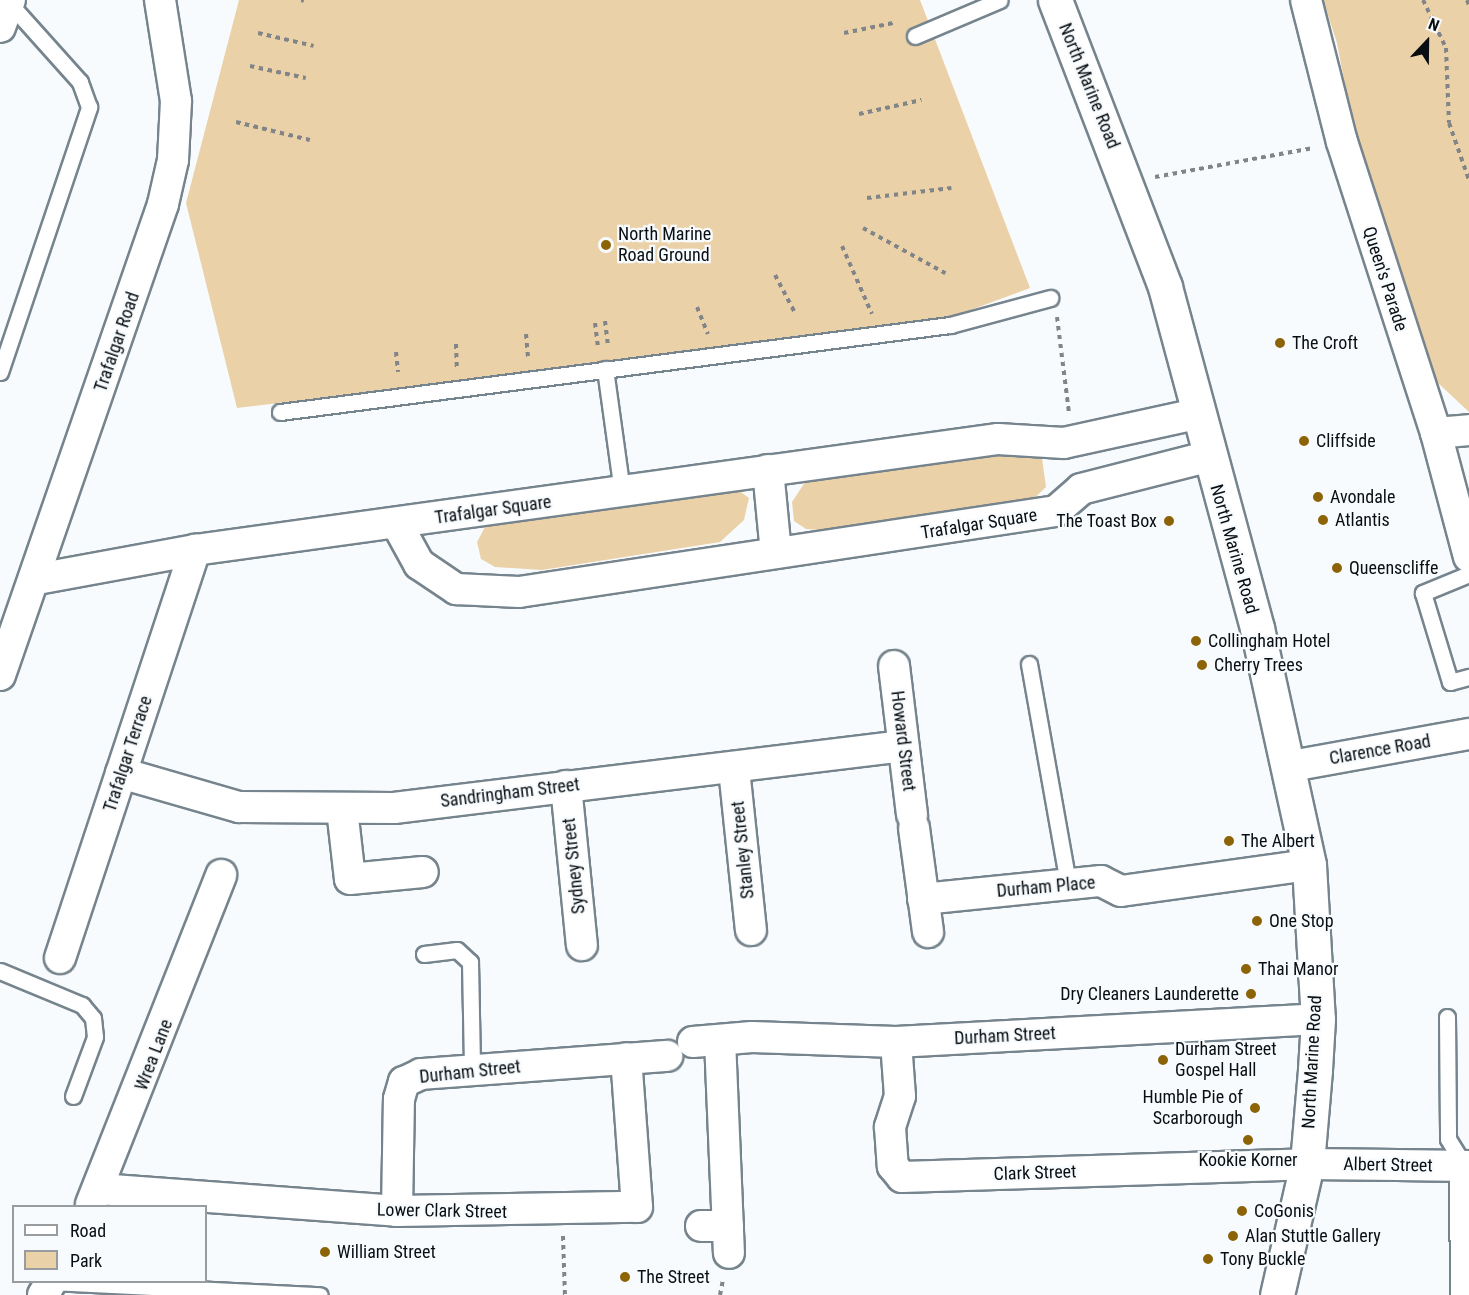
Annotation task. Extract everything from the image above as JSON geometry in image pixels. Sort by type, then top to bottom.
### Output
[{"type":"main road","name":"North Marine Road","points":[[1055,0],[1128,184],[1165,287],[1207,457],[1291,766],[1309,865],[1317,1019],[1306,1164],[1277,1295]]},
{"type":"street","name":"Trafalgar Road","points":[[0,675],[37,579],[173,160],[176,101],[160,0]]},
{"type":"street","name":"Queen's Parade","points":[[1306,0],[1342,142],[1436,433],[1469,557]]},
{"type":"street","name":"Trafalgar Square","points":[[37,579],[195,550],[397,524],[998,439],[1074,442],[1196,414]]},
{"type":"street","points":[[1436,433],[1469,430]]},
{"type":"street","name":"Trafalgar Square","points":[[397,524],[419,564],[456,589],[519,592],[1056,511],[1081,489],[1207,457]]},
{"type":"street","points":[[768,470],[776,553]]},
{"type":"street","name":"Trafalgar Terrace","points":[[60,958],[195,550]]},
{"type":"street","name":"Howard Street","points":[[894,666],[928,932]]},
{"type":"street","name":"Clarence Road","points":[[1291,766],[1469,734]]},
{"type":"street","name":"Sandringham Street","points":[[121,773],[238,807],[342,809],[734,769],[903,746]]},
{"type":"street","name":"Stanley Street","points":[[734,769],[752,930]]},
{"type":"street","name":"Sydney Street","points":[[566,786],[582,945]]},
{"type":"street","points":[[342,809],[350,879],[423,872]]},
{"type":"street","name":"Durham Place","points":[[923,899],[1101,881],[1121,891],[1309,865]]},
{"type":"street","name":"Wrea Lane","points":[[94,1198],[206,889]]},
{"type":"street","name":"Durham Street","points":[[719,1235],[706,1041],[896,1042],[1317,1019]]},
{"type":"street","name":"Clark Street","points":[[896,1042],[900,1096],[890,1126],[893,1166],[902,1177],[1306,1164]]},
{"type":"street","name":"Durham Street","points":[[397,1211],[399,1099],[404,1082],[421,1074],[667,1056]]},
{"type":"street","name":"Lower Clark Street","points":[[94,1198],[397,1211],[563,1211],[637,1207],[626,1058]]},
{"type":"street","name":"Albert Street","points":[[1306,1164],[1467,1166]]},
{"type":"street","points":[[1466,1295],[1467,1166]]},
{"type":"lane","points":[[915,36],[1000,0]]},
{"type":"lane","points":[[0,372],[89,107],[80,82],[6,10]]},
{"type":"lane","points":[[280,412],[950,325],[1050,298]]},
{"type":"lane","points":[[605,369],[622,491]]},
{"type":"lane","points":[[1469,574],[1423,593],[1450,682],[1469,677]]},
{"type":"lane","points":[[1029,664],[1068,884]]},
{"type":"lane","points":[[424,954],[457,950],[470,962],[472,1071]]},
{"type":"lane","points":[[0,971],[82,1005],[93,1018],[95,1037],[73,1096]]},
{"type":"lane","points":[[1448,1017],[1448,1138],[1467,1166]]},
{"type":"lane","points":[[48,1286],[320,1295]]},
{"type":"path","points":[[1423,0],[1446,48],[1449,123],[1469,180]]},
{"type":"path","points":[[1467,0],[1469,5]]},
{"type":"path","points":[[844,33],[893,22]]},
{"type":"path","points":[[258,33],[314,46]]},
{"type":"path","points":[[250,66],[306,78]]},
{"type":"path","points":[[858,114],[921,100]]},
{"type":"path","points":[[236,122],[310,140]]},
{"type":"path","points":[[1128,184],[1342,142]]},
{"type":"path","points":[[867,198],[951,188]]},
{"type":"path","points":[[863,228],[945,273]]},
{"type":"path","points":[[842,246],[874,319]]},
{"type":"path","points":[[775,275],[794,311]]},
{"type":"path","points":[[1050,298],[1056,303],[1074,442]]},
{"type":"path","points":[[697,307],[708,334]]},
{"type":"path","points":[[605,321],[608,347]]},
{"type":"path","points":[[595,323],[598,348]]},
{"type":"path","points":[[526,334],[528,357]]},
{"type":"path","points":[[456,344],[457,367]]},
{"type":"path","points":[[396,352],[398,372]]},
{"type":"path","points":[[563,1211],[565,1295]]},
{"type":"green space","name":"North Marine Road Ground","points":[[239,0],[920,0],[1030,288],[935,323],[237,408],[186,203]]},
{"type":"green space","points":[[1323,0],[1469,0],[1469,412],[1437,382],[1366,197],[1337,43]]},
{"type":"green space","points":[[999,449],[1042,458],[1046,487],[1030,502],[838,531],[806,529],[794,521],[792,502],[807,479]]},
{"type":"green space","points":[[734,487],[749,498],[744,520],[720,542],[542,570],[495,567],[481,559],[477,542],[486,525]]},
{"type":"place","name":"North Marine Road Ground","points":[[606,245]]},
{"type":"place","name":"The Croft","points":[[1280,343]]},
{"type":"place","name":"Cliffside","points":[[1304,441]]},
{"type":"place","name":"Avondale","points":[[1318,497]]},
{"type":"place","name":"Atlantis","points":[[1323,520]]},
{"type":"place","name":"The Toast Box","points":[[1169,521]]},
{"type":"place","name":"Queenscliffe","points":[[1337,568]]},
{"type":"place","name":"Collingham Hotel","points":[[1196,641]]},
{"type":"place","name":"Cherry Trees","points":[[1202,665]]},
{"type":"place","name":"The Albert","points":[[1229,841]]},
{"type":"place","name":"One Stop","points":[[1257,921]]},
{"type":"place","name":"Thai Manor","points":[[1246,969]]},
{"type":"place","name":"Dry Cleaners Launderette","points":[[1251,994]]},
{"type":"place","name":"Durham Street Gospel Hall","points":[[1163,1060]]},
{"type":"place","name":"Humble Pie of Scarborough","points":[[1255,1108]]},
{"type":"place","name":"Kookie Korner","points":[[1248,1140]]},
{"type":"place","name":"CoGonis","points":[[1242,1211]]},
{"type":"place","name":"Alan Stuttle Gallery","points":[[1233,1236]]},
{"type":"place","name":"William Street","points":[[325,1252]]},
{"type":"place","name":"Tony Buckle","points":[[1208,1259]]},
{"type":"place","name":"The Street","points":[[625,1277]]}]
